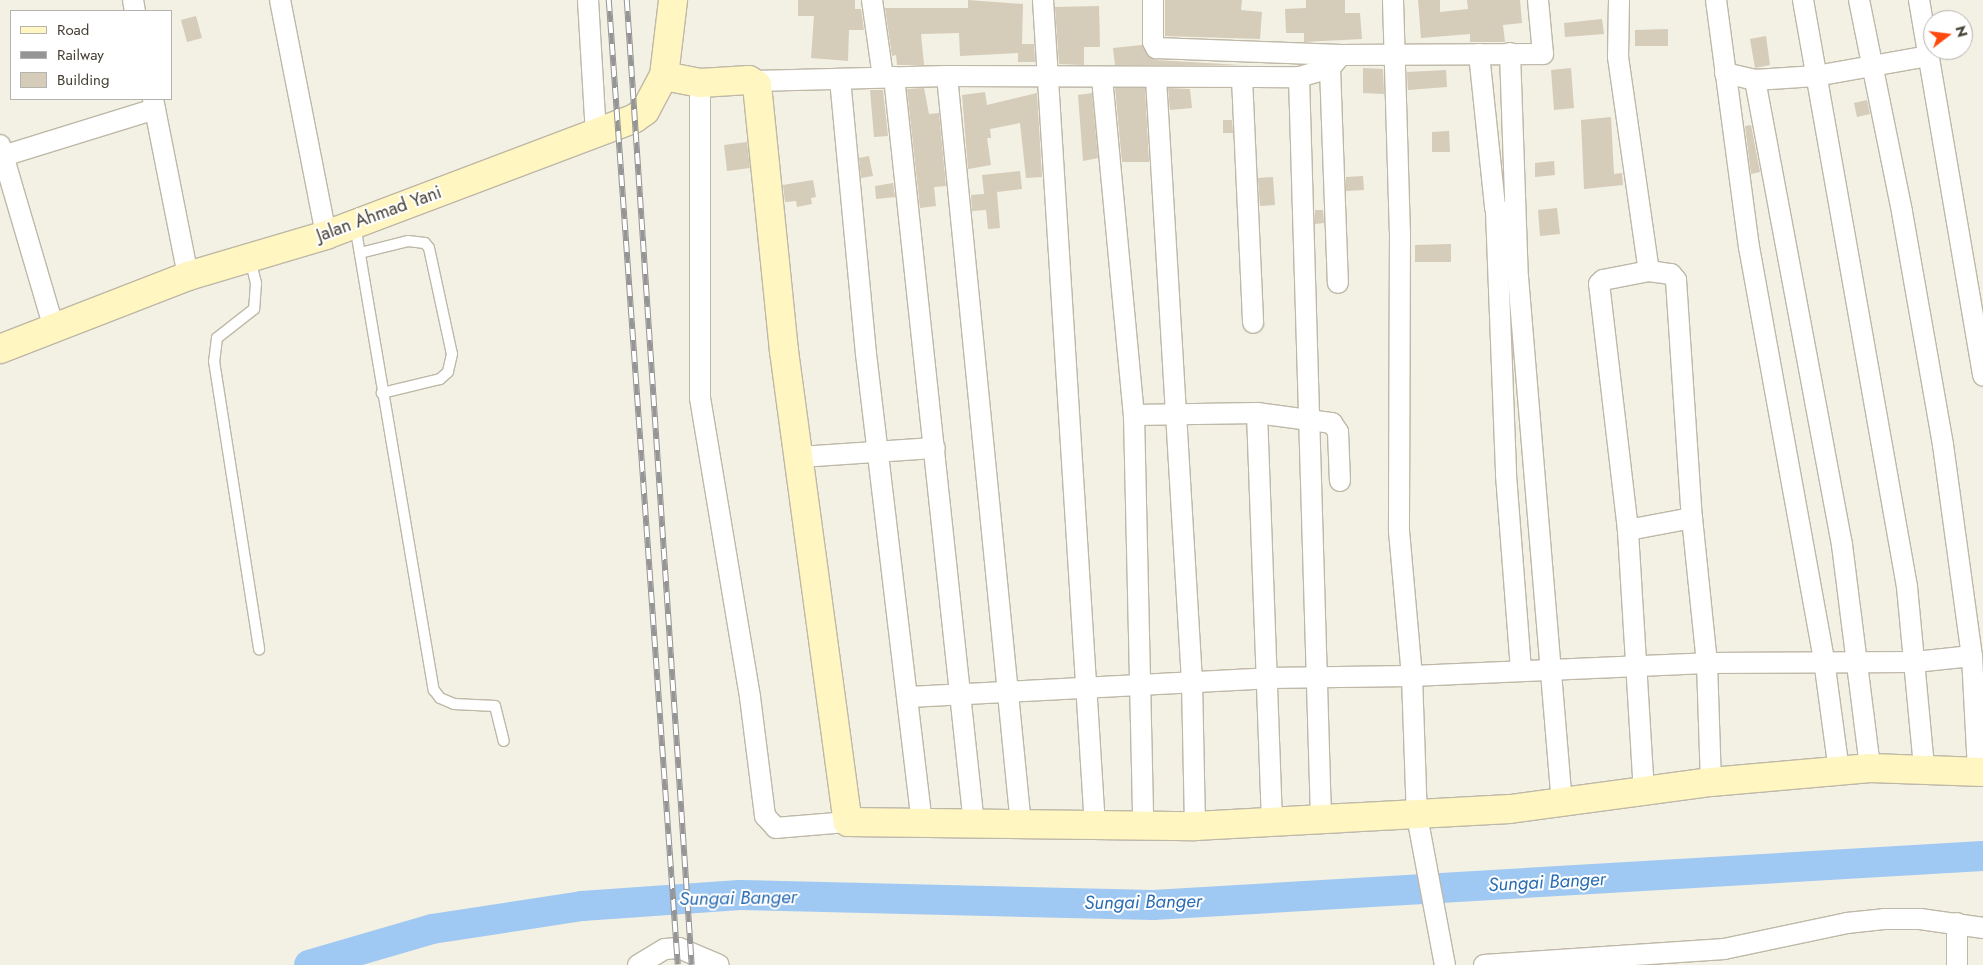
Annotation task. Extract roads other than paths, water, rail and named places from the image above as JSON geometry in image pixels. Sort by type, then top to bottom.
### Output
[{"type":"street","points":[[280,0],[326,235]]},
{"type":"street","points":[[588,0],[596,134]]},
{"type":"street","name":"Jalan Ahmad Yani","points":[[0,349],[188,276],[326,235],[596,134],[645,111],[682,80],[673,0]]},
{"type":"street","points":[[872,0],[889,77],[935,448],[959,695],[974,824]]},
{"type":"street","points":[[1044,0],[1046,77],[1088,688],[1095,826]]},
{"type":"street","points":[[1153,0],[1153,42],[1156,48],[1336,61],[1479,54],[1543,54],[1538,0]]},
{"type":"street","points":[[1393,0],[1400,231],[1398,531],[1412,676],[1418,822],[1444,963]]},
{"type":"street","points":[[1619,0],[1618,57],[1649,271]]},
{"type":"street","points":[[1716,0],[1749,247],[1824,660],[1839,770]]},
{"type":"street","points":[[1803,0],[1905,577],[1915,662],[1924,768]]},
{"type":"street","points":[[1336,61],[1299,78],[1156,80],[948,76],[755,81],[682,80],[700,398],[747,678],[765,816],[776,828],[848,822],[1095,826],[1195,826],[1321,820],[1418,822],[1644,793],[1711,782],[1839,770],[1924,768],[1981,772],[1972,656],[1942,436],[1859,0]]},
{"type":"street","points":[[1919,0],[1923,25]]},
{"type":"street","points":[[1510,53],[1518,277],[1562,804]]},
{"type":"street","points":[[1479,54],[1496,211],[1506,475],[1521,669]]},
{"type":"street","points":[[1725,73],[1755,80],[1816,76],[1923,57]]},
{"type":"street","points":[[1929,60],[1983,376]]},
{"type":"street","points":[[1336,61],[1338,283]]},
{"type":"street","points":[[948,76],[1011,693],[1021,825]]},
{"type":"street","points":[[1102,78],[1134,415],[1138,687],[1143,826]]},
{"type":"street","points":[[1242,78],[1253,323]]},
{"type":"street","points":[[1299,78],[1315,678],[1321,820]]},
{"type":"street","points":[[840,79],[879,450],[922,823]]},
{"type":"street","points":[[1156,80],[1192,682],[1195,826]]},
{"type":"street","points":[[1755,80],[1842,545],[1858,660],[1870,768]]},
{"type":"street","points":[[755,81],[798,457],[848,822]]},
{"type":"street","points":[[54,329],[1,153],[154,104],[188,276]]},
{"type":"street","points":[[1496,211],[1517,214]]},
{"type":"street","points":[[1644,793],[1639,668],[1628,530],[1600,284],[1603,280],[1649,271],[1671,274],[1676,280],[1692,518],[1707,663],[1711,782]]},
{"type":"street","points":[[1134,415],[1175,416],[1257,413],[1308,418],[1337,426],[1340,481]]},
{"type":"street","points":[[1257,413],[1272,822]]},
{"type":"street","points":[[798,457],[879,450],[935,448]]},
{"type":"street","points":[[1628,530],[1692,518]]},
{"type":"street","points":[[908,697],[1138,687],[1268,678],[1412,676],[1521,669],[1639,668],[1707,663],[1824,660],[1915,662],[1972,656]]},
{"type":"street","points":[[1484,965],[1724,949],[1847,923],[1884,919],[1957,923],[1983,928]]},
{"type":"street","points":[[1957,923],[1957,965]]},
{"type":"street","points":[[638,965],[665,949],[679,948],[720,965]]},
{"type":"lane","points":[[354,224],[434,690],[440,698],[454,704],[495,706],[504,741]]},
{"type":"lane","points":[[360,253],[408,241],[425,243],[429,248],[452,354],[448,372],[440,379],[382,393]]},
{"type":"lane","points":[[249,258],[256,283],[254,309],[217,338],[214,361],[259,650]]},
{"type":"waterway","name":"Sungai Banger","points":[[309,965],[432,929],[582,906],[740,895],[1153,905],[1983,856]]},
{"type":"railway","points":[[609,0],[678,965]]},
{"type":"railway","points":[[627,0],[692,965]]}]
